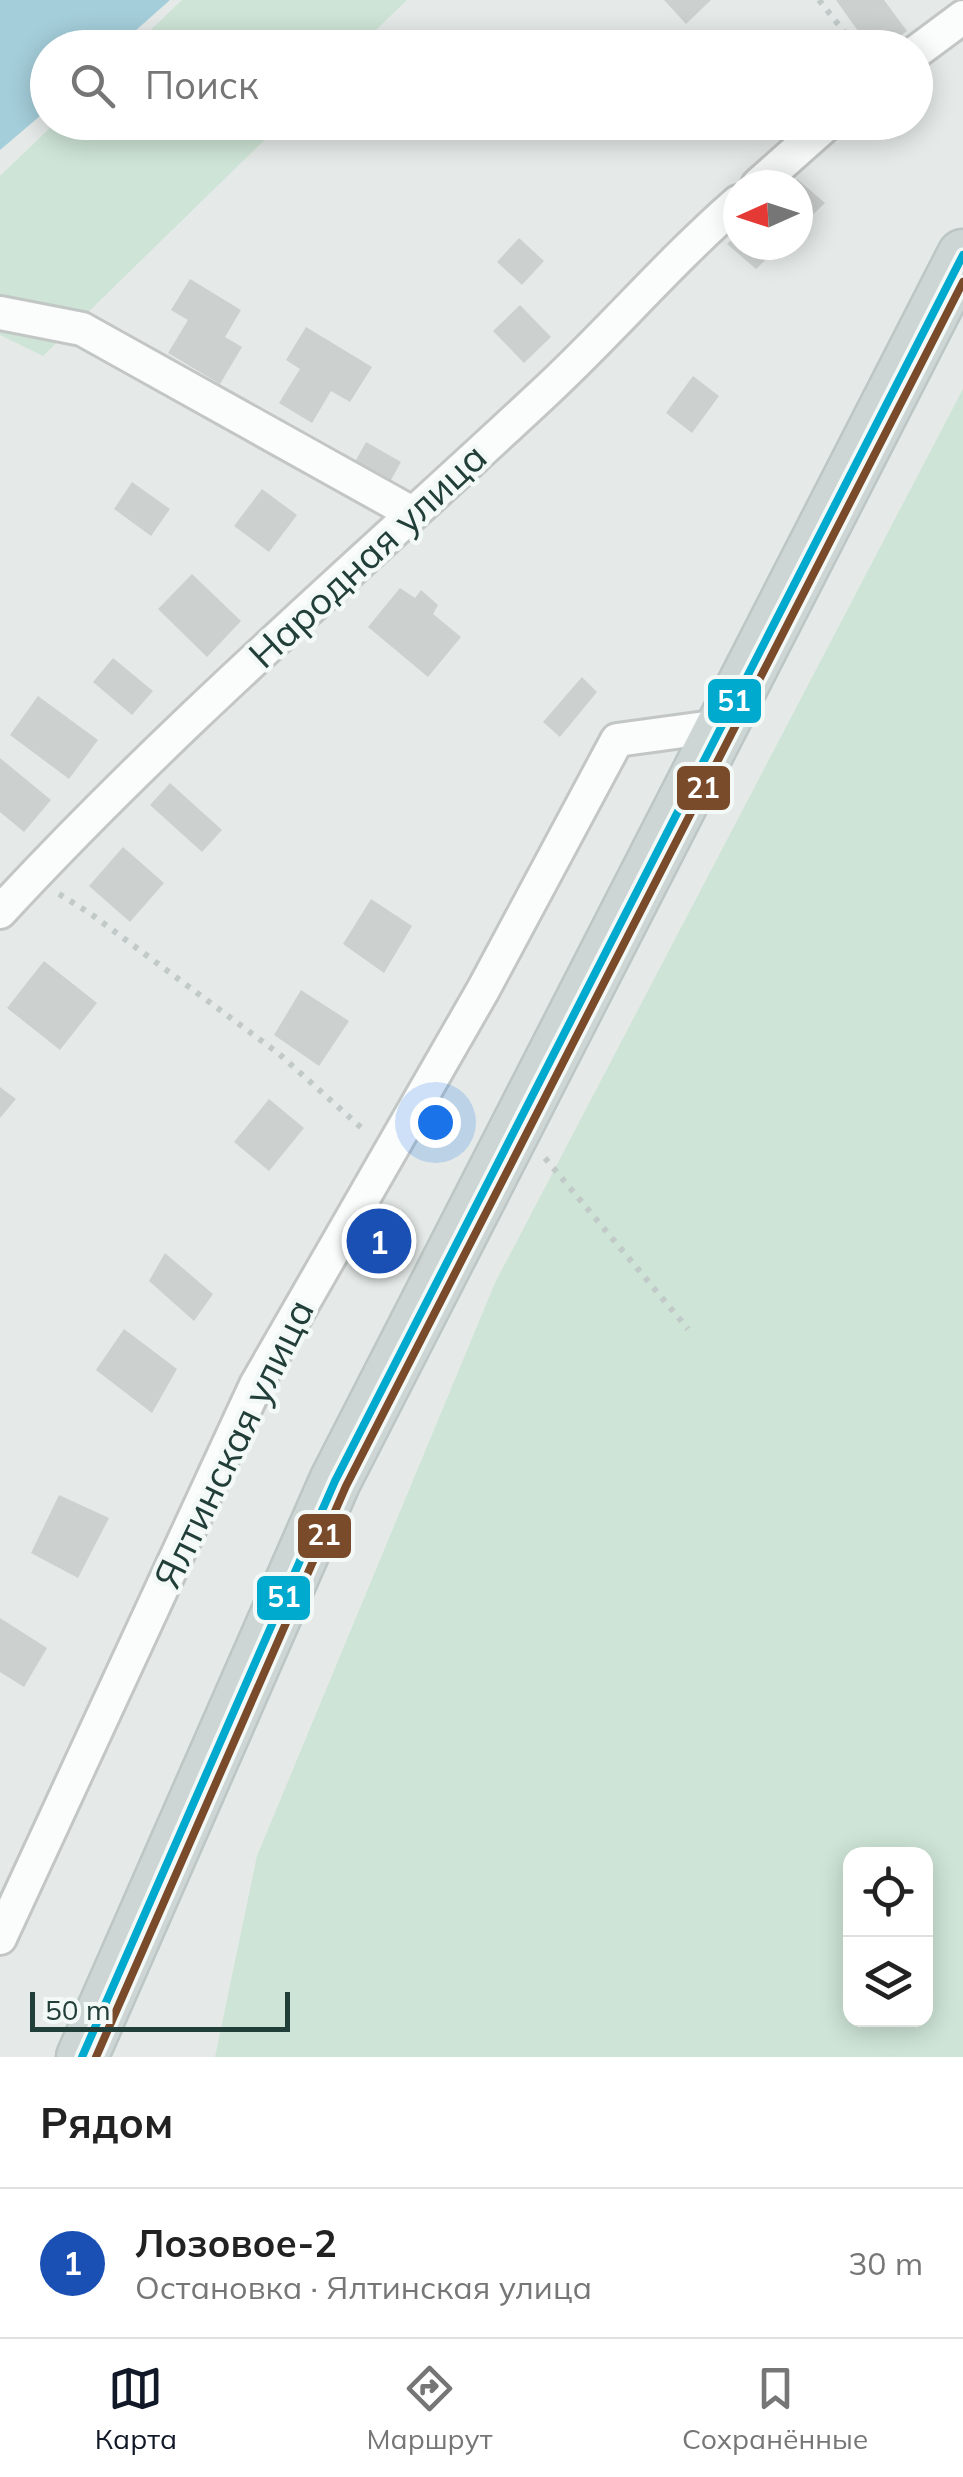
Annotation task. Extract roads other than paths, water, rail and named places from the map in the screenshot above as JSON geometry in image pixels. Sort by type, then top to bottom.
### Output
[{"type":"main road","points":[[82,2057],[335,1481],[963,255]]},
{"type":"street","points":[[933,39],[963,17]]},
{"type":"street","points":[[775,170],[809,140]]},
{"type":"street","name":"Народная улица","points":[[0,912],[82,824],[546,391],[723,215]]},
{"type":"street","points":[[0,313],[82,329],[412,513]]},
{"type":"street","name":"Ялтинская улица","points":[[0,1938],[256,1386],[484,990],[617,740],[720,726]]},
{"type":"water","points":[[0,0],[170,0],[136,30],[30,30],[30,124],[0,150]]},
{"type":"place","name":"Лозовое-2","points":[[379,1241]]}]
